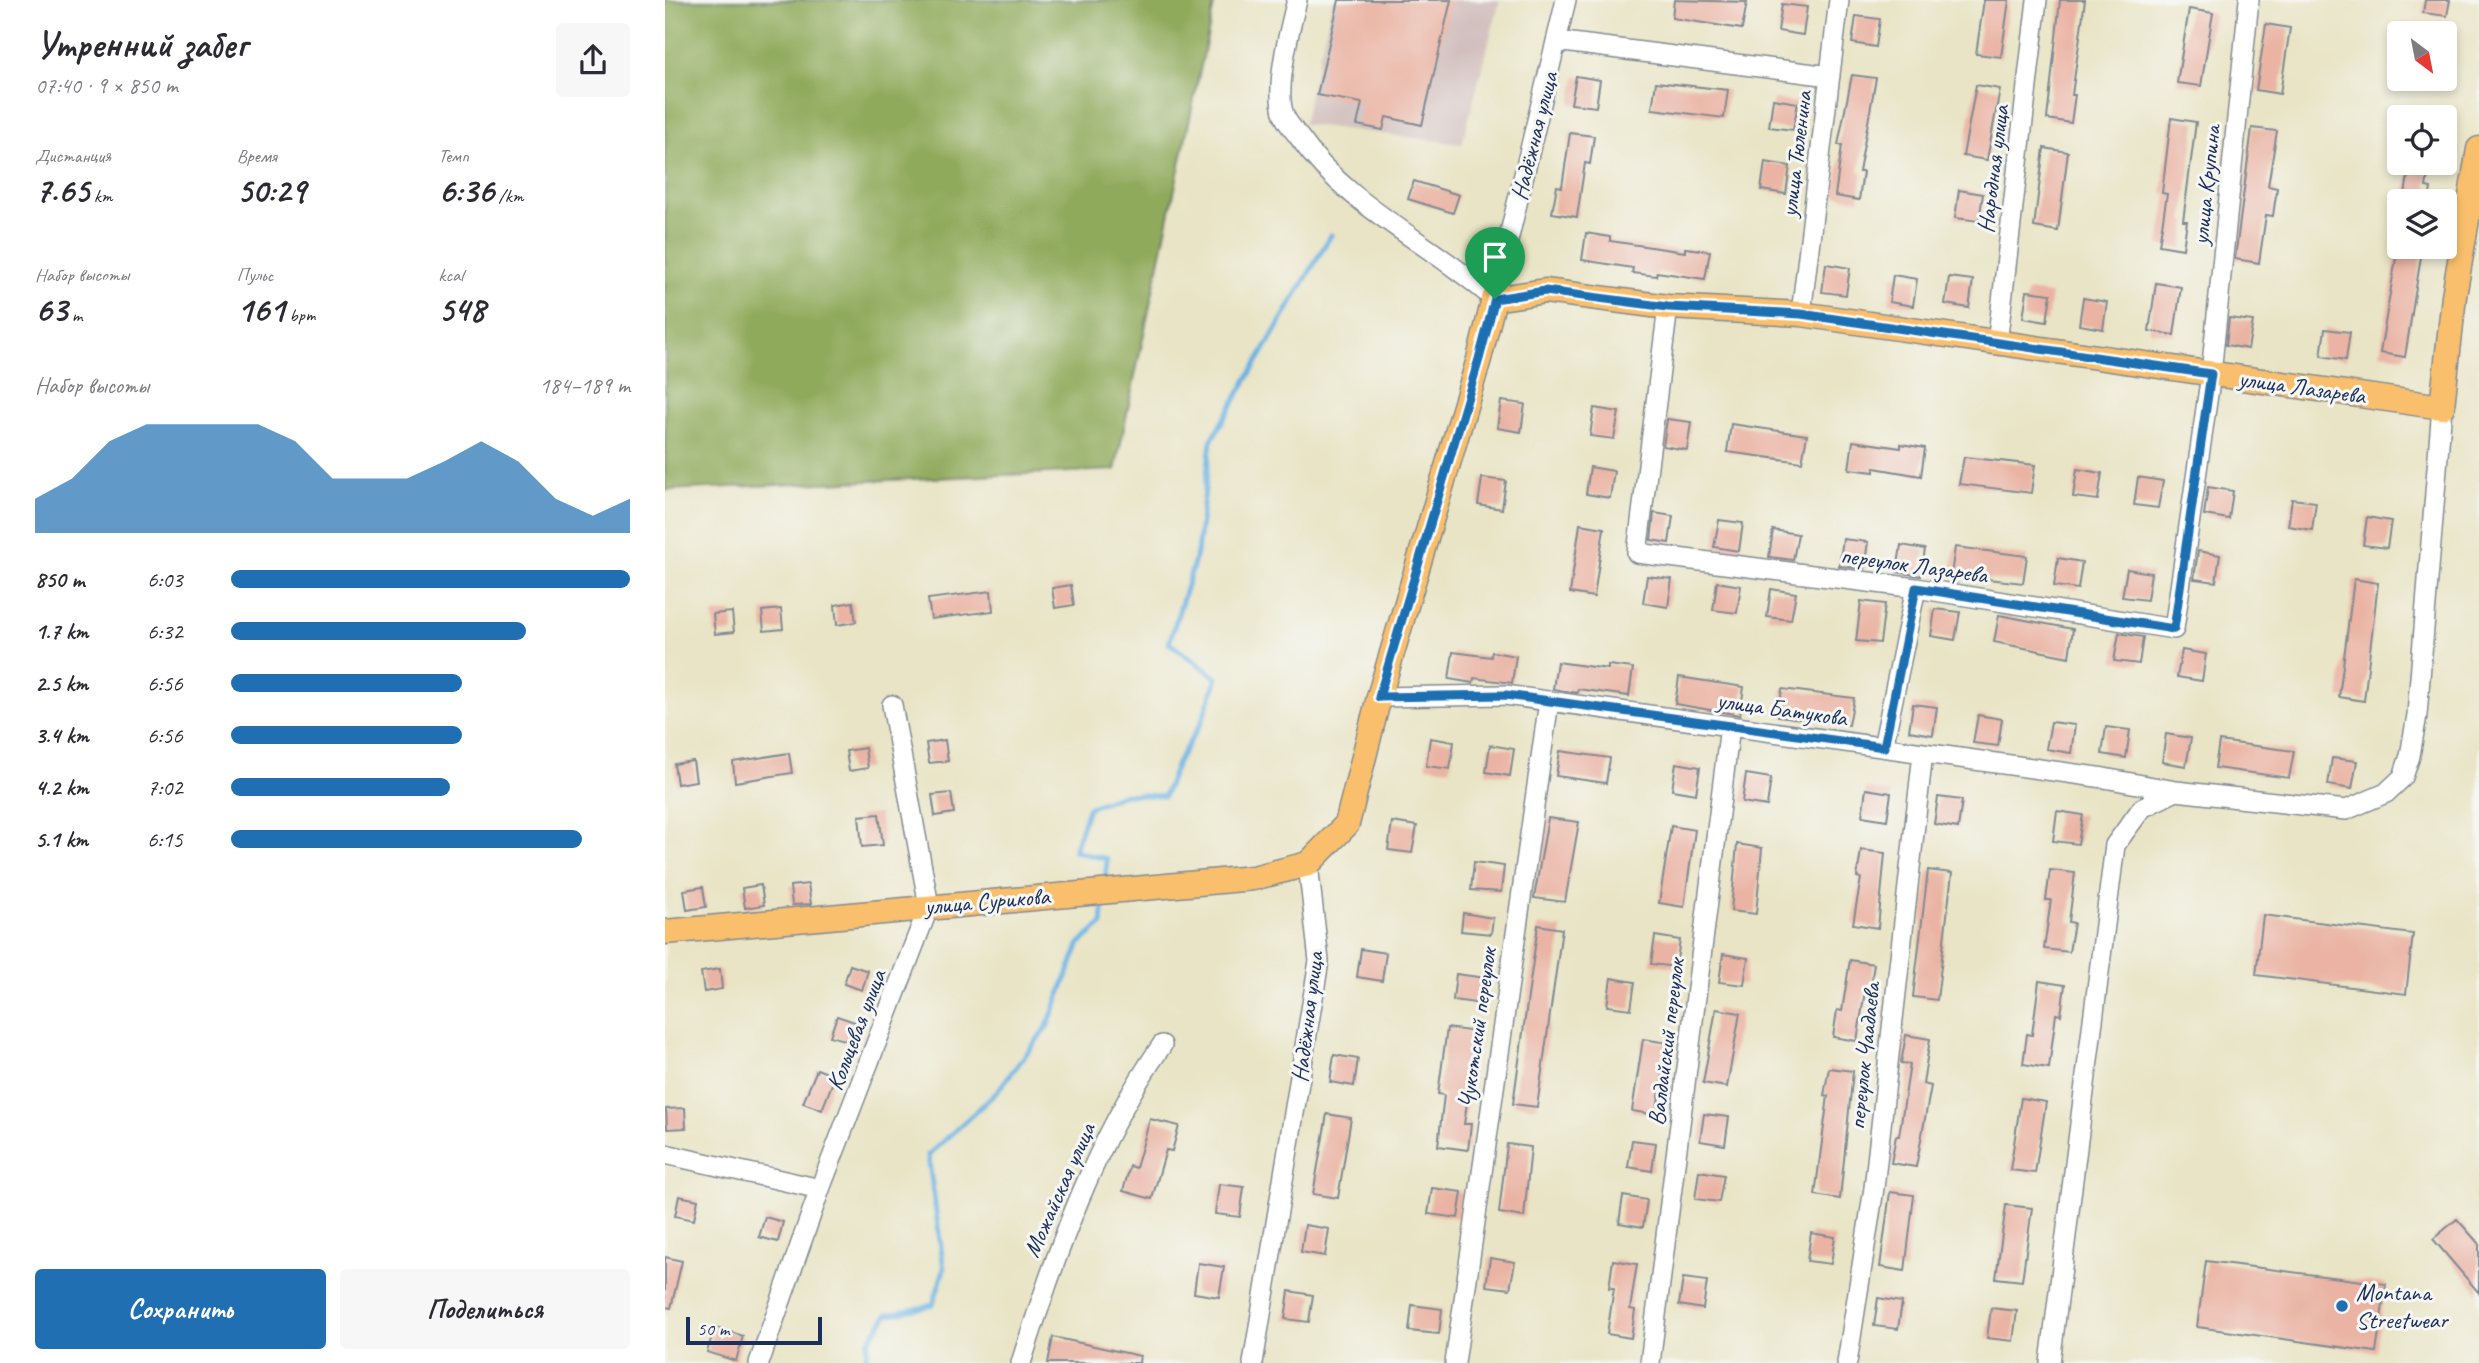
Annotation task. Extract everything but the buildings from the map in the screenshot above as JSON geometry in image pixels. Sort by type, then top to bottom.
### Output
[{"type":"main road","points":[[2442,407],[2454,296],[2479,149]]},
{"type":"main road","name":"улица Лазарева","points":[[1495,299],[1545,291],[1668,307],[1801,314],[2442,407]]},
{"type":"main road","name":"Надёжная улица","points":[[1308,864],[1347,824],[1379,697],[1495,299]]},
{"type":"main road","name":"улица Сурикова","points":[[665,932],[929,905],[1253,878],[1308,864]]},
{"type":"street","points":[[1297,0],[1282,60],[1283,114],[1316,161],[1363,202],[1465,273],[1495,299]]},
{"type":"street","name":"Надёжная улица","points":[[1495,299],[1566,0]]},
{"type":"street","name":"улица Тюленина","points":[[1801,314],[1839,0]]},
{"type":"street","name":"Народная улица","points":[[1997,344],[2037,0]]},
{"type":"street","name":"улица Крупина","points":[[2211,374],[2249,0]]},
{"type":"street","points":[[1556,41],[1830,76]]},
{"type":"street","name":"переулок Лазарева","points":[[1668,307],[1637,553],[1916,588],[2174,629],[2211,374]]},
{"type":"street","name":"улица Батукова","points":[[1379,697],[1506,695],[1884,747],[2176,791],[2346,810],[2386,793],[2403,777],[2410,756],[2417,715],[2442,407]]},
{"type":"street","points":[[1884,747],[1916,588]]},
{"type":"street","name":"Чукотский переулок","points":[[1455,1363],[1549,701]]},
{"type":"street","points":[[892,705],[929,905]]},
{"type":"street","name":"Валдайский переулок","points":[[1650,1363],[1730,726]]},
{"type":"street","name":"переулок Чаадаева","points":[[1847,1363],[1874,1188],[1923,753]]},
{"type":"street","points":[[2050,1363],[2115,845],[2142,808],[2176,791]]},
{"type":"street","name":"Надёжная улица","points":[[1253,1363],[1319,961],[1308,864]]},
{"type":"street","name":"Кольцевая улица","points":[[759,1363],[820,1189],[929,905]]},
{"type":"street","name":"Можайская улица","points":[[1021,1363],[1052,1262],[1097,1159],[1137,1081],[1162,1045]]},
{"type":"street","points":[[665,1154],[820,1189]]},
{"type":"shaded area","points":[[1333,0],[1500,0],[1462,144],[1303,124]]},
{"type":"green space","points":[[665,0],[1215,0],[1115,470],[665,490]]},
{"type":"waterway","points":[[1105,885],[1107,859],[1074,851],[1088,808],[1124,794],[1164,796],[1177,763],[1201,723],[1217,678],[1169,643],[1197,553],[1211,441],[1331,235]]},
{"type":"waterway","points":[[865,1363],[868,1342],[887,1315],[933,1305],[944,1269],[928,1155],[996,1093],[1047,1027],[1080,943],[1102,924],[1104,898]]},
{"type":"place","name":"Montana Streetwear","points":[[2342,1306]]},
{"type":"route","points":[[1545,291],[1668,307],[1801,314],[2211,374],[2174,629],[1916,588],[1884,747],[1506,695],[1379,697],[1495,299],[1545,291]]}]
